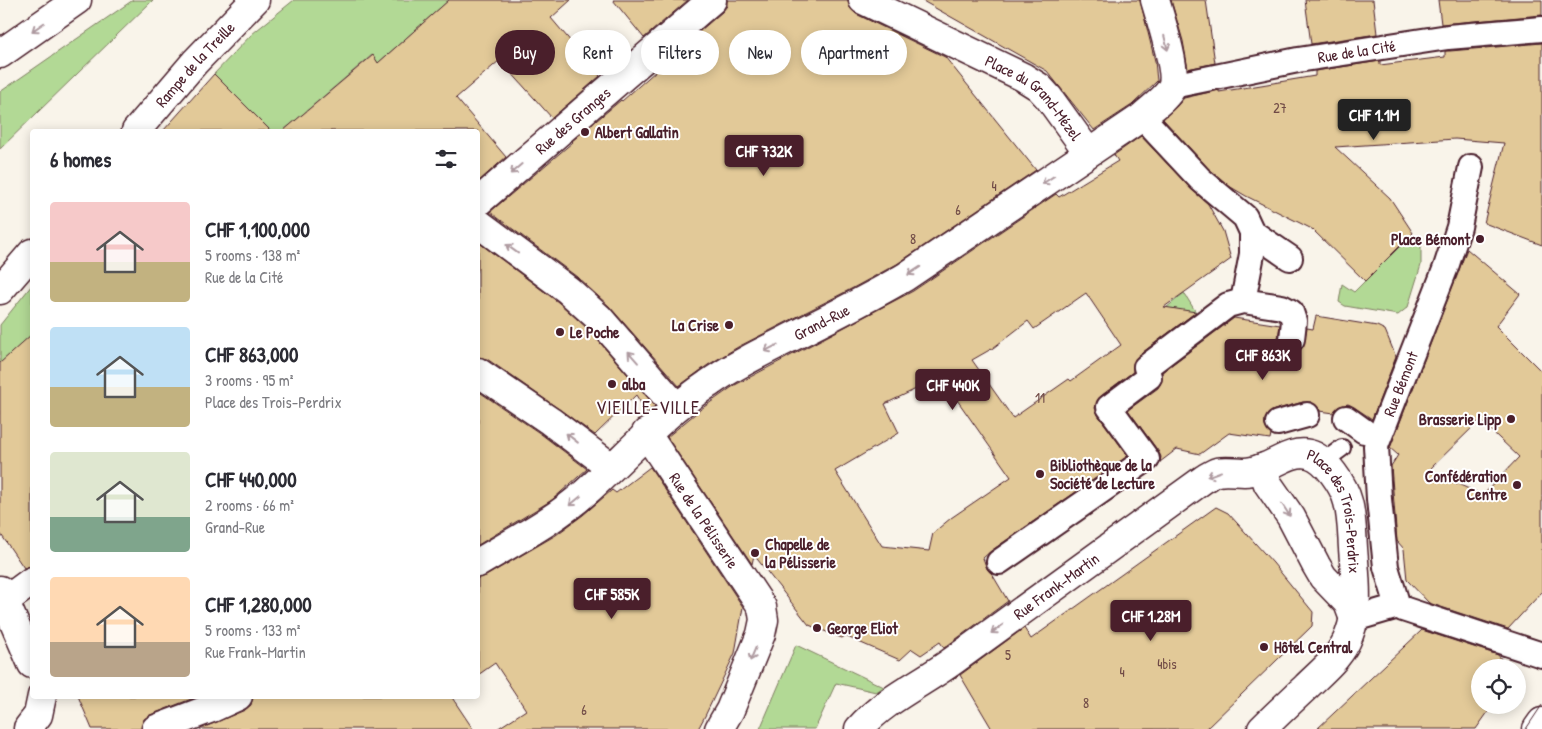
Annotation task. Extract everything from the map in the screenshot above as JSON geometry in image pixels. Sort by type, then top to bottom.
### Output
[{"type":"street","points":[[0,54],[76,0]]},
{"type":"street","name":"Rampe de la Treille","points":[[138,129],[195,62],[255,0]]},
{"type":"street","name":"Rue des Granges","points":[[480,200],[712,0]]},
{"type":"street","name":"Place du Grand-Mézel","points":[[863,0],[1023,76],[1049,98],[1088,152]]},
{"type":"street","points":[[1156,0],[1171,62],[1172,86]]},
{"type":"street","name":"Rue de la Cité","points":[[1172,86],[1298,60],[1448,38],[1542,29]]},
{"type":"street","name":"Grand-Rue","points":[[480,562],[563,511],[586,492],[646,433],[708,383],[749,359],[876,294],[905,277],[1142,117],[1167,94],[1172,86]]},
{"type":"street","points":[[1142,117],[1200,179],[1245,217],[1252,232],[1252,254],[1242,301]]},
{"type":"street","name":"Rue Bémont","points":[[1398,606],[1386,567],[1376,446],[1446,267],[1459,227],[1471,167]]},
{"type":"street","points":[[480,225],[568,290],[599,318],[676,407]]},
{"type":"street","points":[[1252,232],[1290,258]]},
{"type":"street","points":[[0,290],[30,255]]},
{"type":"street","points":[[999,562],[1147,459],[1109,407],[1149,377],[1146,367],[1228,305],[1242,301],[1282,307],[1291,312],[1294,321],[1292,339]]},
{"type":"street","points":[[480,373],[550,421],[611,467]]},
{"type":"street","points":[[1278,423],[1307,415]]},
{"type":"street","name":"Rue de la Pélisserie","points":[[646,433],[762,607],[764,620],[761,634],[730,710],[719,729]]},
{"type":"street","name":"Place des Trois-Perdrix","points":[[1300,453],[1333,455],[1351,517],[1356,602],[1354,619],[1348,604],[1316,565],[1290,517],[1268,484],[1262,468],[1289,455],[1300,453]]},
{"type":"street","name":"Rue Frank-Martin","points":[[859,729],[883,706],[944,668],[1204,479],[1218,472],[1246,472],[1262,468]]},
{"type":"street","points":[[30,581],[3,596],[30,659]]},
{"type":"street","points":[[1262,729],[1342,651],[1354,619],[1398,606],[1542,655]]},
{"type":"street","points":[[28,729],[38,715],[41,699]]},
{"type":"street","points":[[156,729],[232,699]]},
{"type":"street","points":[[1537,729],[1542,722]]},
{"type":"green space","points":[[133,0],[153,0],[0,149],[0,92]]},
{"type":"green space","points":[[294,0],[449,0],[378,63],[372,55],[285,129],[261,129],[243,107],[244,105],[214,74],[252,34]]},
{"type":"green space","points":[[1415,236],[1421,245],[1421,265],[1408,307],[1398,315],[1345,306],[1339,302],[1342,284],[1354,292],[1407,239]]},
{"type":"green space","points":[[30,288],[30,338],[0,363],[0,325]]},
{"type":"green space","points":[[1184,293],[1197,314],[1137,362],[1124,343]]},
{"type":"green space","points":[[796,645],[884,687],[876,692],[836,683],[815,729],[760,729]]},
{"type":"building","points":[[449,0],[571,0],[551,18],[565,35],[565,75],[600,76],[552,118],[513,75],[555,75],[555,30],[495,30],[495,64],[456,98],[506,157],[480,180],[480,129],[285,129],[373,55],[378,63]]},
{"type":"building","points":[[613,0],[688,0],[653,30],[641,30],[641,34]]},
{"type":"building","points":[[727,0],[848,0],[850,8],[856,14],[889,30],[801,30],[801,75],[907,75],[907,39],[945,57],[1036,170],[897,264],[738,347],[708,365],[679,386],[609,306],[577,277],[490,212],[651,75],[719,75],[719,30],[701,30],[727,6]]},
{"type":"building","points":[[921,0],[1140,0],[1155,61],[1157,81],[1132,105],[1094,130],[1047,71]]},
{"type":"building","points":[[1171,0],[1206,0],[1215,63],[1188,69],[1183,41]]},
{"type":"building","points":[[1305,0],[1373,0],[1377,34],[1311,44]]},
{"type":"building","points":[[1438,0],[1542,0],[1542,15],[1441,24]]},
{"type":"building","points":[[1542,43],[1542,245],[1484,223],[1504,143],[1455,139],[1335,147],[1390,198],[1413,233],[1365,281],[1312,229],[1229,186],[1209,169],[1163,119],[1184,98],[1219,90],[1219,92],[1315,76],[1315,71],[1380,61],[1380,65],[1445,57],[1445,51]]},
{"type":"building","points":[[214,74],[269,129],[165,129]]},
{"type":"building","points":[[1141,136],[1190,188],[1208,204],[1223,231],[1231,259],[1164,307],[1196,312],[1138,356],[1133,363],[1133,372],[1097,401],[1095,408],[1098,415],[1128,456],[983,558],[987,569],[1008,601],[944,648],[940,642],[921,655],[912,649],[900,660],[845,636],[842,638],[809,625],[754,555],[752,564],[667,437],[701,409],[735,385],[913,291],[1056,194],[1059,197],[1118,161],[1114,155]],"holes":[[[1086,293],[1121,345],[1071,381],[1069,379],[1013,418],[972,360],[993,348],[1028,321],[1034,329]],[[941,377],[1011,477],[951,518],[933,533],[929,551],[882,546],[835,471],[899,433],[885,404]]]},
{"type":"building","points":[[480,244],[558,302],[588,329],[655,406],[647,413],[636,395],[595,435],[487,359],[480,357]]},
{"type":"building","points":[[1467,249],[1520,294],[1496,326],[1542,372],[1542,592],[1508,629],[1429,603],[1407,580],[1404,549],[1397,541],[1391,466],[1398,455],[1390,448]],"holes":[[[1480,420],[1519,457],[1483,495],[1428,471]]]},
{"type":"building","points":[[1316,316],[1377,326],[1385,330],[1396,357],[1372,419],[1348,404],[1340,406],[1334,413],[1320,411],[1311,402],[1303,402],[1274,410],[1268,414],[1265,419],[1265,426],[1271,434],[1270,439],[1229,433],[1200,454],[1177,449],[1160,462],[1161,457],[1158,451],[1128,410],[1158,388],[1162,381],[1162,372],[1234,318],[1280,325],[1278,337],[1280,345],[1290,353],[1297,352],[1303,347],[1307,328],[1313,329]]},
{"type":"building","points":[[30,336],[30,566],[24,568],[0,533],[0,363]]},
{"type":"building","points":[[480,392],[541,434],[587,469],[552,500],[480,544]]},
{"type":"building","points":[[650,467],[743,607],[735,653],[705,716],[698,729],[497,729],[526,710],[495,663],[480,674],[480,578],[486,576],[556,535],[612,490],[616,493]]},
{"type":"building","points":[[1216,507],[1228,513],[1273,563],[1313,612],[1312,626],[1206,729],[992,729],[960,675],[1024,628],[1031,639]]},
{"type":"building","points":[[1422,630],[1498,655],[1501,659],[1471,659],[1471,714],[1487,714],[1476,729],[1317,729]]},
{"type":"building","points":[[79,699],[191,699],[150,715],[144,719],[141,729],[92,729]]},
{"type":"building","points":[[252,699],[453,699],[473,729],[200,729],[245,710],[251,705]]},
{"type":"tram line","points":[[1526,729],[1542,705]]},
{"type":"place","name":"Albert Gallatin","points":[[585,132]]},
{"type":"place","name":"Place Bémont","points":[[1480,239]]},
{"type":"place","name":"La Crise","points":[[729,325]]},
{"type":"place","name":"Le Poche","points":[[560,332]]},
{"type":"place","name":"alba","points":[[612,384]]},
{"type":"place","name":"Brasserie Lipp","points":[[1511,419]]},
{"type":"place","name":"Bibliothèque de la Société de Lecture","points":[[1040,474]]},
{"type":"place","name":"Confédération Centre","points":[[1517,485]]},
{"type":"place","name":"Chapelle de la Pélisserie","points":[[755,553]]},
{"type":"place","name":"George Eliot","points":[[817,628]]},
{"type":"place","name":"Hôtel Central","points":[[1264,647]]},
{"type":"district","name":"VIEILLE-VILLE","points":[[648,408]]}]
